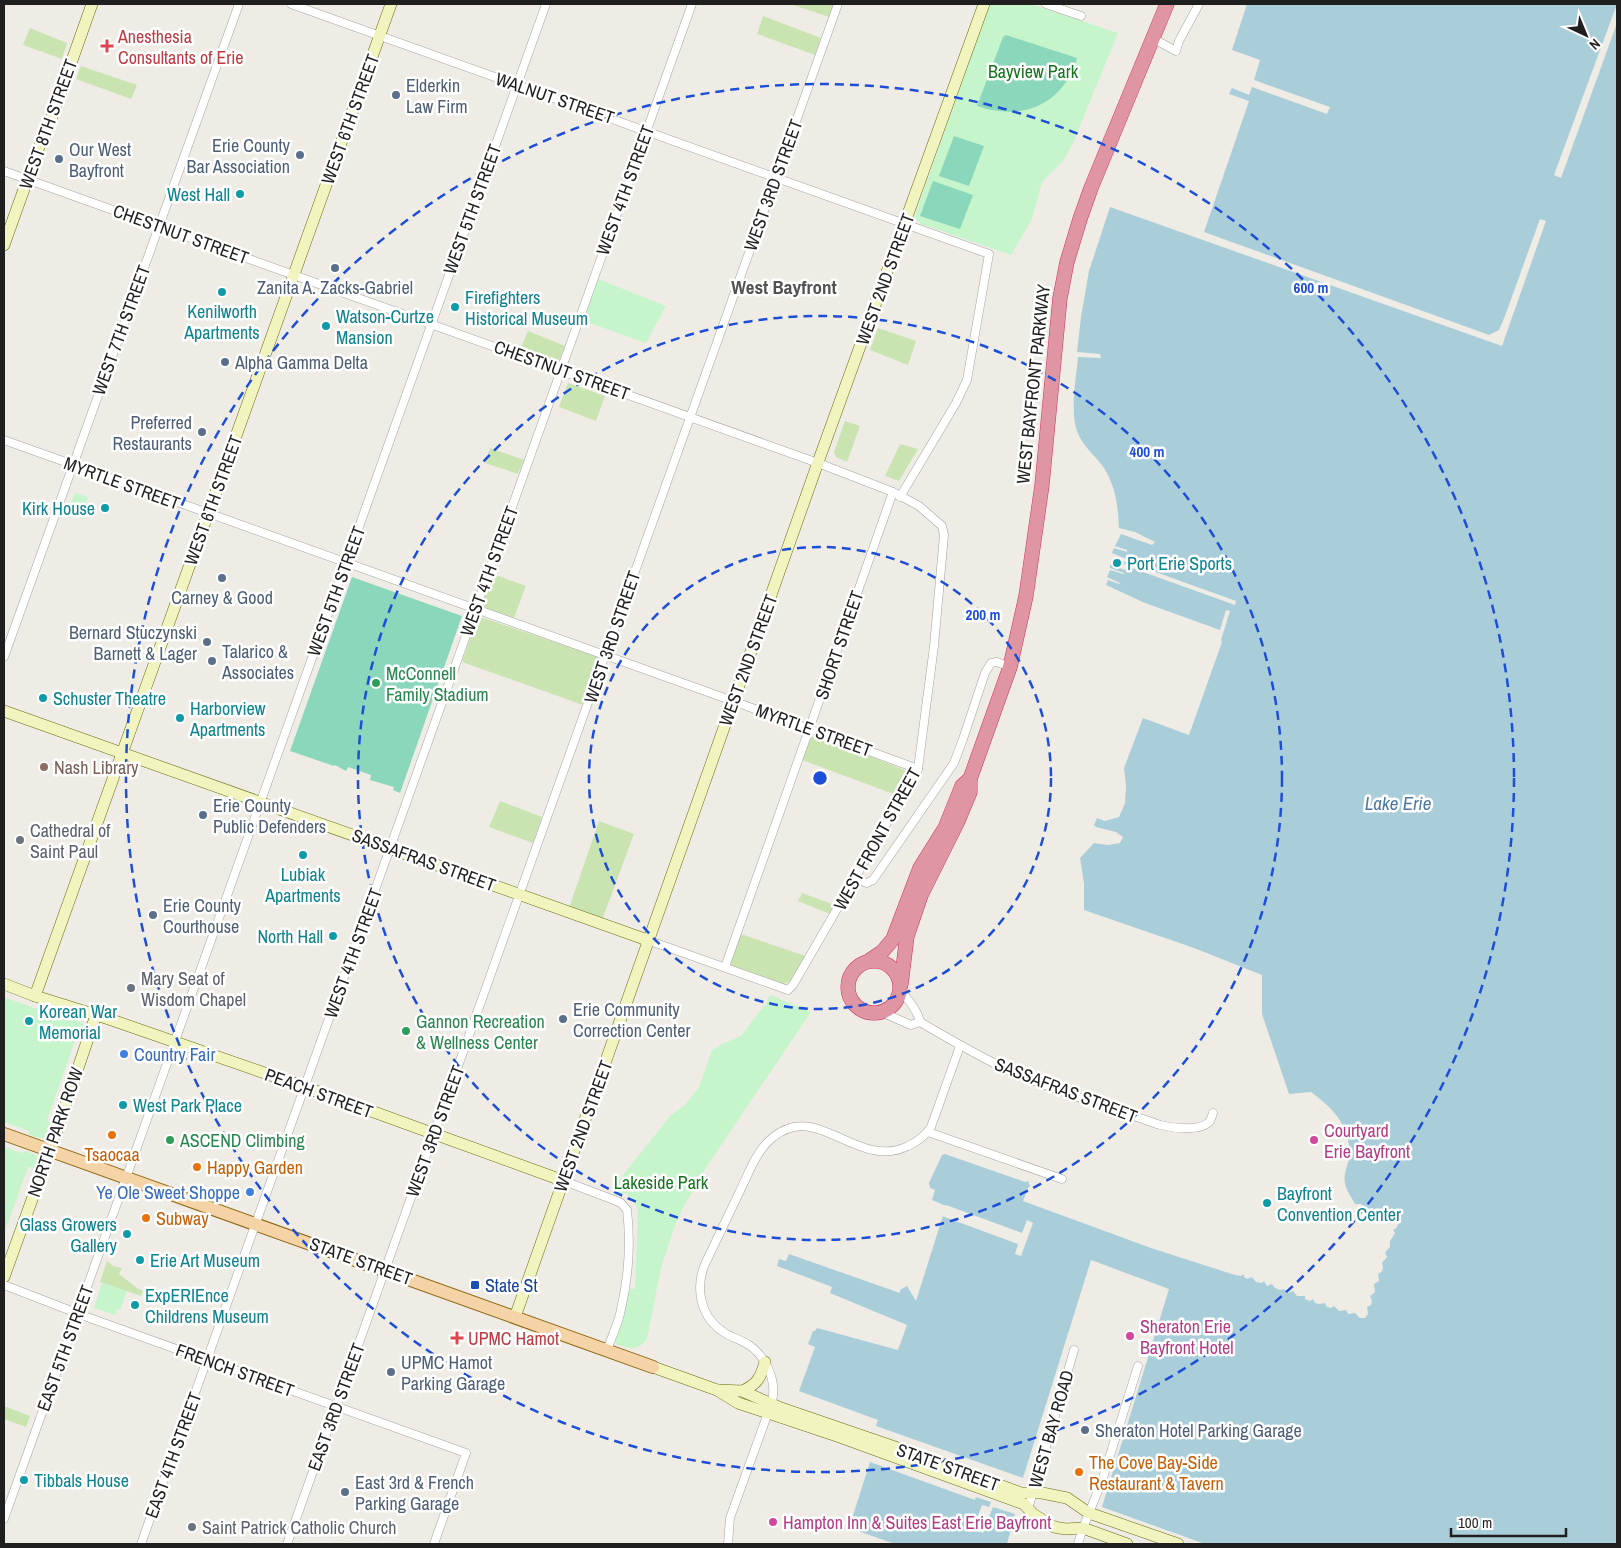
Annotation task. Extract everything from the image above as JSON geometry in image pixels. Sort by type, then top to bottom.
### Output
[{"type":"highway","name":"WEST BAYFRONT PARKWAY","points":[[900,986],[907,936],[921,895],[957,823],[970,792],[970,779],[1010,667],[1026,596],[1038,520],[1060,298],[1067,262],[1091,188],[1167,4]]},
{"type":"highway","name":"WEST BAYFRONT PARKWAY","points":[[870,960],[882,952],[893,939],[920,868],[945,828],[962,786],[970,779]]},
{"type":"highway","points":[[870,960],[884,962],[890,966],[899,977],[900,986],[898,998],[894,1004],[881,1012],[874,1013],[860,1009],[848,992],[849,978],[852,972],[863,962],[870,960]]},
{"type":"main road","name":"STATE STREET","points":[[4,1134],[653,1367]]},
{"type":"street","name":"WEST 8TH STREET","points":[[4,245],[92,4]]},
{"type":"street","name":"WEST 7TH STREET","points":[[4,657],[239,4]]},
{"type":"street","name":"WALNUT STREET","points":[[291,4],[776,176],[989,254],[967,380],[956,403],[900,497]]},
{"type":"street","name":"WEST 6TH STREET","points":[[35,996],[391,4]]},
{"type":"street","name":"WEST 5TH STREET","points":[[126,1177],[546,4]]},
{"type":"street","name":"WEST 4TH STREET","points":[[256,1224],[692,4]]},
{"type":"street","name":"WEST 3RD STREET","points":[[385,1270],[838,4]]},
{"type":"street","name":"WEST 2ND STREET","points":[[515,1317],[650,941],[818,463],[984,4]]},
{"type":"street","points":[[1046,4],[1080,16]]},
{"type":"street","points":[[1154,39],[1176,51],[1179,41],[1199,4]]},
{"type":"street","name":"CHESTNUT STREET","points":[[4,171],[818,463],[893,492],[925,510],[942,526]]},
{"type":"street","name":"MYRTLE STREET","points":[[4,440],[734,701],[918,769]]},
{"type":"street","name":"SHORT STREET","points":[[725,968],[893,492]]},
{"type":"street","name":"WEST FRONT STREET","points":[[788,990],[856,879],[918,769],[934,646],[944,535],[942,526]]},
{"type":"street","points":[[856,879],[867,883],[873,880],[954,763],[989,666],[997,662],[1010,667]]},
{"type":"street","name":"SASSAFRAS STREET","points":[[4,711],[788,990]]},
{"type":"street","name":"PEACH STREET","points":[[4,984],[305,1087],[618,1202],[624,1206],[627,1213],[628,1260],[620,1315],[607,1350]]},
{"type":"street","name":"SASSAFRAS STREET","points":[[900,986],[906,999],[918,1013],[920,1022]]},
{"type":"street","name":"SASSAFRAS STREET","points":[[881,1012],[911,1024],[920,1022],[960,1046],[1007,1070],[1166,1127],[1199,1127],[1210,1121],[1213,1113]]},
{"type":"street","name":"NORTH PARK ROW","points":[[4,1278],[96,1015]]},
{"type":"street","points":[[728,1544],[730,1518],[770,1408],[773,1383],[770,1372],[761,1355],[748,1344],[726,1334],[705,1311],[700,1292],[701,1276],[704,1267],[752,1166],[763,1147],[772,1138],[780,1132],[800,1126],[816,1128],[874,1152],[904,1148],[914,1144],[928,1132],[933,1122],[960,1046]]},
{"type":"street","points":[[928,1132],[1062,1179]]},
{"type":"street","name":"EAST 5TH STREET","points":[[4,1519],[126,1177]]},
{"type":"street","name":"EAST 4TH STREET","points":[[141,1544],[256,1224]]},
{"type":"street","name":"EAST 3RD STREET","points":[[287,1544],[385,1270]]},
{"type":"street","name":"FRENCH STREET","points":[[4,1285],[78,1314],[466,1453],[434,1544]]},
{"type":"street","name":"WEST BAY ROAD","points":[[1028,1509],[1074,1350]]},
{"type":"street","points":[[742,1391],[750,1388],[758,1381],[765,1362]]},
{"type":"street","points":[[1078,1544],[1102,1481],[1138,1366]]},
{"type":"street","name":"STATE STREET","points":[[653,1367],[717,1390],[738,1403],[770,1408],[921,1456],[1021,1493],[1042,1493],[1067,1498],[1089,1513],[1178,1544]]},
{"type":"street","name":"STATE STREET","points":[[717,1390],[742,1391],[770,1408],[1024,1504],[1039,1519],[1054,1527],[1067,1529],[1083,1528],[1127,1544]]},
{"type":"green space","points":[[790,4],[834,4],[829,17]]},
{"type":"green space","name":"Bayview Park","points":[[990,4],[1031,4],[1118,33],[1073,143],[1063,161],[1042,182],[1032,219],[1011,255],[921,224],[914,218]]},
{"type":"green space","points":[[763,16],[821,38],[815,55],[757,34]]},
{"type":"green space","points":[[30,28],[67,43],[62,59],[23,45]]},
{"type":"green space","points":[[1006,35],[1077,58],[1071,74],[1052,98],[1025,110],[1010,112],[977,106],[1003,37]]},
{"type":"green space","points":[[81,66],[137,85],[131,99],[76,79]]},
{"type":"green space","points":[[954,136],[984,146],[969,186],[939,176]]},
{"type":"green space","points":[[933,181],[973,195],[960,229],[920,216]]},
{"type":"green space","points":[[598,279],[666,306],[646,343],[584,321]]},
{"type":"green space","points":[[878,328],[916,341],[908,365],[870,350]]},
{"type":"green space","points":[[528,331],[565,346],[558,364],[520,350]]},
{"type":"green space","points":[[568,383],[605,396],[596,421],[559,407]]},
{"type":"green space","points":[[845,421],[860,426],[847,462],[836,457],[834,452]]},
{"type":"green space","points":[[900,444],[918,449],[899,481],[885,476]]},
{"type":"green space","points":[[490,448],[524,460],[518,474],[485,463]]},
{"type":"green space","points":[[75,493],[88,497],[86,503],[90,504],[84,512],[86,516],[84,519],[67,513]]},
{"type":"green space","points":[[493,574],[526,586],[514,618],[481,607]]},
{"type":"green space","name":"McConnell Family Stadium","points":[[352,577],[462,616],[400,793],[393,790],[394,787],[370,780],[371,775],[348,767],[346,771],[335,765],[290,751]]},
{"type":"green space","points":[[478,616],[601,658],[583,705],[462,662]]},
{"type":"green space","points":[[813,736],[907,771],[909,778],[899,796],[802,760],[809,740]]},
{"type":"green space","points":[[500,801],[542,817],[533,843],[489,827]]},
{"type":"green space","points":[[599,821],[634,834],[602,920],[569,908]]},
{"type":"green space","points":[[802,893],[835,905],[830,914],[798,901]]},
{"type":"green space","points":[[741,934],[805,956],[790,981],[784,984],[732,966],[730,964]]},
{"type":"green space","name":"Lakeside Park","points":[[770,995],[811,1012],[707,1166],[684,1206],[674,1228],[661,1268],[647,1339],[640,1346],[633,1348],[616,1344],[615,1341],[628,1288],[635,1289],[638,1209],[634,1201],[626,1193],[614,1195],[619,1180],[671,1115],[685,1105],[699,1087],[712,1050],[741,1036],[766,1005]]},
{"type":"green space","points":[[4,997],[70,1021],[72,1018],[83,1023],[85,1027],[83,1037],[76,1038],[47,1120],[50,1122],[50,1129],[43,1139],[29,1135],[29,1131],[4,1122]]},
{"type":"green space","points":[[4,1147],[22,1153],[26,1151],[36,1155],[39,1159],[35,1168],[28,1167],[4,1234]]},
{"type":"green space","points":[[107,1261],[113,1266],[122,1268],[119,1274],[143,1291],[141,1296],[100,1282]]},
{"type":"green space","points":[[102,1283],[127,1291],[120,1310],[117,1309],[115,1315],[94,1308]]},
{"type":"green space","points":[[4,1406],[30,1416],[26,1427],[4,1419]]},
{"type":"water","name":"Lake Erie","points":[[1247,4],[1617,4],[1554,175],[1561,178],[1617,23],[1617,1544],[1205,1544],[1102,1507],[1169,1289],[1091,1260],[1023,1478],[876,1426],[878,1420],[799,1391],[815,1347],[808,1344],[813,1331],[817,1328],[898,1350],[907,1325],[830,1293],[832,1287],[777,1266],[779,1259],[786,1261],[789,1254],[900,1293],[900,1290],[907,1286],[916,1301],[946,1206],[932,1200],[935,1190],[930,1188],[929,1183],[942,1155],[945,1154],[1025,1182],[1028,1181],[1030,1186],[1023,1201],[1151,1248],[1235,1275],[1241,1276],[1244,1274],[1244,1277],[1247,1279],[1252,1277],[1256,1282],[1262,1283],[1264,1281],[1267,1286],[1272,1284],[1277,1289],[1284,1289],[1288,1293],[1293,1291],[1297,1296],[1305,1296],[1305,1299],[1310,1301],[1313,1299],[1315,1303],[1319,1304],[1325,1303],[1327,1307],[1331,1308],[1334,1306],[1339,1311],[1346,1310],[1348,1314],[1355,1313],[1360,1318],[1365,1318],[1368,1314],[1367,1307],[1371,1305],[1372,1301],[1370,1296],[1375,1292],[1374,1284],[1379,1281],[1378,1274],[1382,1271],[1382,1263],[1387,1257],[1385,1252],[1390,1247],[1390,1241],[1395,1233],[1393,1230],[1398,1225],[1397,1219],[1393,1216],[1387,1217],[1385,1213],[1376,1213],[1372,1208],[1364,1209],[1361,1204],[1355,1204],[1349,1194],[1345,1173],[1350,1149],[1344,1128],[1336,1114],[1311,1092],[1289,1094],[1262,1014],[1262,975],[1194,948],[1084,910],[1084,884],[1080,858],[1094,843],[1108,845],[1120,843],[1123,837],[1116,832],[1094,825],[1097,818],[1105,821],[1119,817],[1125,803],[1126,785],[1124,768],[1143,718],[1189,735],[1222,642],[1230,611],[1226,610],[1220,630],[1145,603],[1106,585],[1108,580],[1120,583],[1107,577],[1110,570],[1124,573],[1110,568],[1110,565],[1125,570],[1127,566],[1124,564],[1125,561],[1133,564],[1132,568],[1235,605],[1236,601],[1136,565],[1136,563],[1112,553],[1114,548],[1127,552],[1127,550],[1115,546],[1121,534],[1152,545],[1155,542],[1135,532],[1119,528],[1117,505],[1111,482],[1104,468],[1082,441],[1075,423],[1074,395],[1078,357],[1101,358],[1100,354],[1077,352],[1089,271],[1110,207],[1502,346],[1546,221],[1540,219],[1499,330],[1489,335],[1204,232],[1249,101],[1229,94],[1232,88],[1249,95],[1252,87],[1327,114],[1330,107],[1254,80],[1260,60],[1232,50]]},
{"type":"water","points":[[870,1462],[975,1500],[976,1497],[991,1502],[989,1507],[982,1505],[973,1529],[983,1533],[993,1507],[1015,1514],[1007,1544],[895,1544],[849,1528]]},
{"type":"pier","points":[[946,1205],[1022,1233],[1027,1220],[1033,1223],[1021,1256],[1015,1254],[1018,1244],[942,1216]]},
{"type":"place","name":"Anesthesia Consultants of Erie","points":[[107,46]]},
{"type":"place","name":"Elderkin Law Firm","points":[[396,95]]},
{"type":"place","name":"Erie County Bar Association","points":[[300,155]]},
{"type":"place","name":"Our West Bayfront","points":[[59,159]]},
{"type":"place","name":"West Hall","points":[[240,194]]},
{"type":"place","name":"Zanita A. Zacks-Gabriel","points":[[335,268]]},
{"type":"place","name":"Kenilworth Apartments","points":[[222,292]]},
{"type":"place","name":"Firefighters Historical Museum","points":[[455,307]]},
{"type":"place","name":"Watson-Curtze Mansion","points":[[326,326]]},
{"type":"place","name":"Alpha Gamma Delta","points":[[225,362]]},
{"type":"place","name":"Preferred Restaurants","points":[[202,432]]},
{"type":"place","name":"Kirk House","points":[[105,508]]},
{"type":"place","name":"Port Erie Sports","points":[[1117,563]]},
{"type":"place","name":"Carney & Good","points":[[222,578]]},
{"type":"place","name":"Bernard Stuczynski Barnett & Lager","points":[[207,642]]},
{"type":"place","name":"Talarico & Associates","points":[[212,661]]},
{"type":"place","name":"McConnell Family Stadium","points":[[376,683]]},
{"type":"place","name":"Schuster Theatre","points":[[43,698]]},
{"type":"place","name":"Harborview Apartments","points":[[180,718]]},
{"type":"place","name":"Nash Library","points":[[44,767]]},
{"type":"place","name":"Erie County Public Defenders","points":[[203,815]]},
{"type":"place","name":"Cathedral of Saint Paul","points":[[20,840]]},
{"type":"place","name":"Lubiak Apartments","points":[[303,855]]},
{"type":"place","name":"Erie County Courthouse","points":[[153,915]]},
{"type":"place","name":"North Hall","points":[[333,936]]},
{"type":"place","name":"Mary Seat of Wisdom Chapel","points":[[131,988]]},
{"type":"place","name":"Erie Community Correction Center","points":[[563,1019]]},
{"type":"place","name":"Korean War Memorial","points":[[29,1021]]},
{"type":"place","name":"Gannon Recreation & Wellness Center","points":[[406,1031]]},
{"type":"place","name":"Country Fair","points":[[124,1054]]},
{"type":"place","name":"West Park Place","points":[[123,1105]]},
{"type":"place","name":"Tsaocaa","points":[[112,1135]]},
{"type":"place","name":"ASCEND Climbing","points":[[170,1140]]},
{"type":"place","name":"Courtyard Erie Bayfront","points":[[1314,1140]]},
{"type":"place","name":"Happy Garden","points":[[197,1167]]},
{"type":"place","name":"Ye Ole Sweet Shoppe","points":[[250,1192]]},
{"type":"place","name":"Bayfront Convention Center","points":[[1267,1203]]},
{"type":"place","name":"Subway","points":[[146,1218]]},
{"type":"place","name":"Glass Growers Gallery","points":[[127,1234]]},
{"type":"place","name":"Erie Art Museum","points":[[140,1260]]},
{"type":"place","name":"State St","points":[[475,1285]]},
{"type":"place","name":"ExpERIEnce Childrens Museum","points":[[135,1305]]},
{"type":"place","name":"Sheraton Erie Bayfront Hotel","points":[[1130,1336]]},
{"type":"place","name":"UPMC Hamot","points":[[457,1338]]},
{"type":"place","name":"UPMC Hamot Parking Garage","points":[[391,1372]]},
{"type":"place","name":"Sheraton Hotel Parking Garage","points":[[1085,1430]]},
{"type":"place","name":"The Cove Bay-Side Restaurant & Tavern","points":[[1079,1472]]},
{"type":"place","name":"Tibbals House","points":[[24,1480]]},
{"type":"place","name":"East 3rd & French Parking Garage","points":[[345,1492]]},
{"type":"place","name":"Hampton Inn & Suites East Erie Bayfront","points":[[773,1522]]},
{"type":"place","name":"Saint Patrick Catholic Church","points":[[192,1527]]},
{"type":"district","name":"West Bayfront","points":[[784,287]]}]
